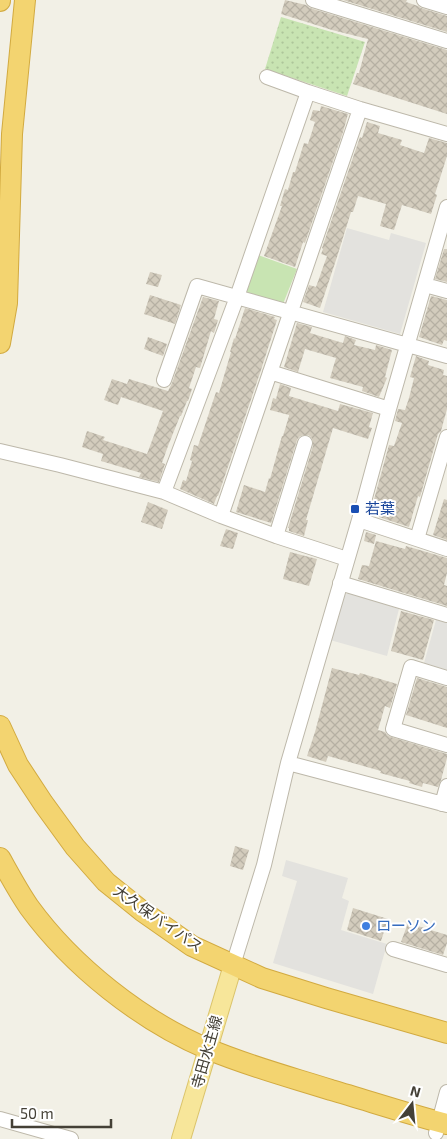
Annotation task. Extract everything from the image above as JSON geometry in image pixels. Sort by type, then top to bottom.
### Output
[{"type":"highway","points":[[0,343],[6,303],[12,134],[25,0]]},
{"type":"highway","name":"大久保バイパス","points":[[0,726],[18,764],[75,847],[106,882],[142,911],[192,946],[271,981],[447,1033]]},
{"type":"highway","points":[[0,858],[29,906],[77,962],[133,1007],[170,1030],[208,1049],[243,1062],[441,1126]]},
{"type":"main road","name":"寺田水主線","points":[[181,1139],[233,965]]},
{"type":"street","points":[[313,0],[447,41]]},
{"type":"street","points":[[424,0],[447,7]]},
{"type":"street","points":[[267,77],[360,109],[447,134]]},
{"type":"street","points":[[164,492],[237,297],[308,92]]},
{"type":"street","points":[[221,516],[360,109]]},
{"type":"street","points":[[233,965],[264,865],[288,763],[359,520],[424,285],[444,227],[447,207]]},
{"type":"street","points":[[424,285],[447,291]]},
{"type":"street","points":[[164,380],[197,286],[447,356]]},
{"type":"street","points":[[270,372],[389,409]]},
{"type":"street","points":[[417,539],[447,437]]},
{"type":"street","points":[[0,441],[62,457],[69,467]]},
{"type":"street","points":[[276,536],[305,443]]},
{"type":"street","points":[[0,451],[164,492],[221,516],[347,559]]},
{"type":"street","points":[[359,520],[447,549]]},
{"type":"street","points":[[340,583],[447,615]]},
{"type":"street","points":[[447,678],[411,667],[393,729],[447,745]]},
{"type":"street","points":[[288,763],[444,805],[447,786]]},
{"type":"street","points":[[393,949],[447,965]]},
{"type":"street","points":[[441,1126],[447,1092]]},
{"type":"street","points":[[0,1119],[71,1139]]},
{"type":"green space","points":[[281,17],[365,42],[347,96],[265,69]]},
{"type":"green space","points":[[258,255],[297,269],[283,304],[246,292]]},
{"type":"shaded area","points":[[347,228],[389,240],[391,233],[426,243],[400,334],[323,312]]},
{"type":"shaded area","points":[[350,593],[399,609],[387,656],[330,640],[343,595]]},
{"type":"shaded area","points":[[436,620],[447,623],[447,670],[424,663]]},
{"type":"shaded area","points":[[286,860],[348,878],[342,898],[349,901],[341,930],[387,944],[373,994],[273,963],[297,881],[282,876]]},
{"type":"building","points":[[285,0],[447,50],[447,114],[353,84],[357,73],[359,73],[368,39],[281,14]]},
{"type":"building","points":[[343,0],[407,0],[406,2],[447,16],[447,32]]},
{"type":"building","points":[[321,106],[348,114],[305,243],[303,242],[295,267],[264,256],[282,206],[280,206],[285,189],[288,190],[304,143],[308,144],[315,122],[310,120],[313,110],[320,111]]},
{"type":"building","points":[[367,122],[380,126],[378,133],[402,140],[400,145],[424,153],[429,138],[447,143],[447,156],[431,214],[402,205],[394,230],[380,226],[386,204],[358,196],[320,308],[303,302],[309,285],[316,287],[327,256],[321,254],[322,248],[360,137],[362,138]]},
{"type":"building","points":[[444,249],[447,249],[447,282],[435,279]]},
{"type":"building","points":[[150,272],[162,275],[158,287],[146,284]]},
{"type":"building","points":[[150,295],[181,305],[175,324],[144,314]]},
{"type":"building","points":[[431,296],[447,300],[447,341],[444,340],[442,345],[419,337]]},
{"type":"building","points":[[203,297],[219,301],[214,319],[218,320],[214,333],[211,331],[200,368],[196,367],[189,388],[192,389],[188,401],[180,416],[162,463],[165,464],[159,482],[139,477],[141,473],[101,461],[103,454],[82,447],[87,431],[105,437],[103,440],[147,454],[163,411],[121,397],[118,405],[104,400],[112,379],[127,384],[129,379],[168,391]]},
{"type":"building","points":[[245,308],[275,317],[274,319],[277,320],[214,504],[180,489],[183,480],[186,481],[192,461],[190,460],[194,445],[198,446],[216,392],[219,393],[234,338]]},
{"type":"building","points":[[297,323],[312,327],[310,333],[343,343],[345,336],[356,340],[354,345],[375,350],[376,345],[392,350],[385,377],[387,378],[379,397],[362,391],[363,387],[330,378],[336,358],[305,349],[298,372],[284,367]]},
{"type":"building","points":[[148,337],[167,344],[163,356],[144,349]]},
{"type":"building","points":[[416,356],[429,361],[428,365],[444,370],[443,375],[447,376],[447,409],[409,527],[370,514],[389,445],[394,446],[402,423],[395,421],[398,409],[405,410],[409,398],[414,378],[410,377]]},
{"type":"building","points":[[280,384],[291,388],[289,396],[338,411],[340,404],[373,413],[369,427],[372,428],[368,439],[333,428],[306,520],[308,520],[304,536],[289,531],[288,528],[313,446],[313,441],[308,435],[303,435],[297,440],[271,523],[236,512],[244,485],[265,492],[270,479],[289,416],[270,410],[273,398],[276,399]]},
{"type":"building","points":[[444,499],[447,500],[447,540],[433,535]]},
{"type":"building","points":[[148,502],[168,510],[162,529],[141,522]]},
{"type":"building","points":[[226,529],[238,533],[233,549],[220,546]]},
{"type":"building","points":[[366,532],[376,535],[374,544],[364,541]]},
{"type":"building","points":[[376,541],[405,549],[406,546],[447,558],[447,573],[444,585],[447,586],[447,606],[358,579],[362,565],[369,566]]},
{"type":"building","points":[[290,552],[317,559],[309,586],[283,579]]},
{"type":"building","points":[[401,611],[434,620],[423,660],[391,651]]},
{"type":"building","points":[[332,668],[359,675],[360,673],[397,684],[390,708],[385,706],[378,730],[385,732],[391,737],[447,754],[438,787],[423,783],[422,787],[409,783],[410,781],[380,773],[381,771],[328,756],[326,762],[307,756]]},
{"type":"building","points":[[417,678],[447,687],[447,728],[406,715]]},
{"type":"building","points":[[235,846],[249,850],[243,870],[230,866]]},
{"type":"building","points":[[353,908],[388,919],[381,941],[347,930]]},
{"type":"building","points":[[408,923],[447,935],[447,943],[443,955],[401,942]]},
{"type":"place","name":"若葉","points":[[355,509]]},
{"type":"place","name":"ローソン","points":[[366,926]]}]
